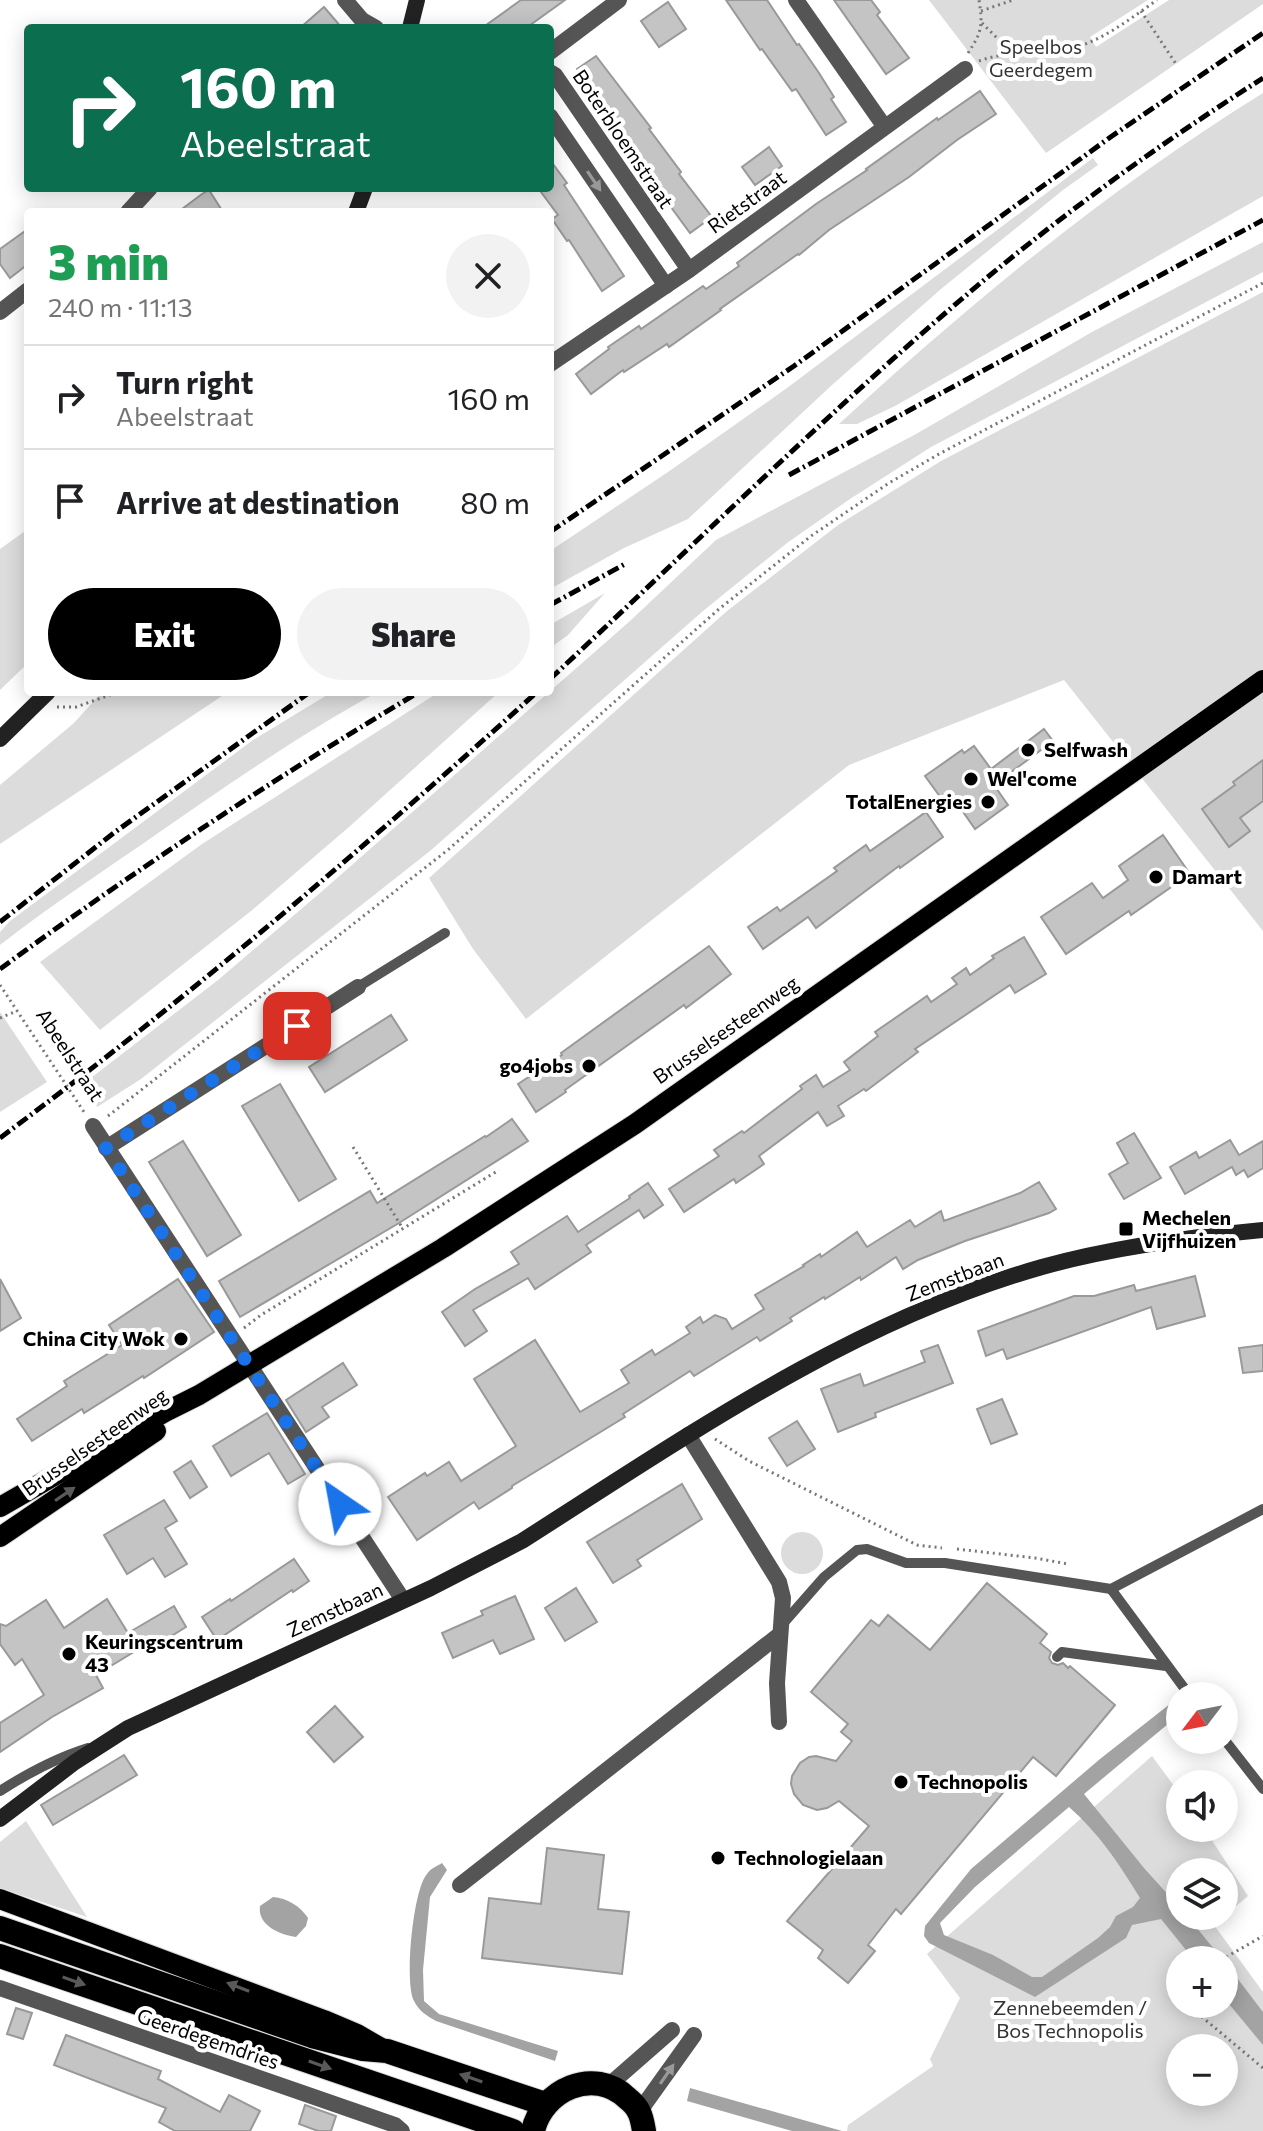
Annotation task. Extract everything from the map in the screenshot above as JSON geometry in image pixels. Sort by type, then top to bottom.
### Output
[{"type":"highway","points":[[0,1928],[312,2036],[363,2049],[387,2051],[545,2104]]},
{"type":"highway","points":[[0,1956],[513,2131]]},
{"type":"highway","points":[[533,2131],[545,2104],[571,2087],[585,2084],[608,2086],[621,2092],[642,2122]]},
{"type":"main road","name":"Brusselsesteenweg","points":[[199,1395],[170,1421],[9,1531],[1,1506],[249,1365],[443,1248],[635,1124],[1263,680]]},
{"type":"main road","points":[[0,1899],[324,2020],[387,2051]]},
{"type":"street","points":[[345,0],[369,24]]},
{"type":"street","points":[[411,24],[417,0]]},
{"type":"street","points":[[554,49],[619,0]]},
{"type":"street","points":[[796,0],[884,126]]},
{"type":"street","name":"Rietstraat","points":[[554,361],[689,270],[965,69]]},
{"type":"street","name":"Boterbloemstraat","points":[[554,74],[689,270]]},
{"type":"street","points":[[554,122],[666,286]]},
{"type":"street","points":[[132,208],[146,192]]},
{"type":"street","points":[[0,312],[24,293]]},
{"type":"street","points":[[0,739],[44,696]]},
{"type":"street","points":[[106,1148],[358,987]]},
{"type":"street","name":"Abeelstraat","points":[[93,1126],[403,1600]]},
{"type":"street","name":"Zemstbaan","points":[[0,1819],[100,1744],[159,1713],[441,1584],[522,1541],[693,1432],[858,1339],[911,1315],[1039,1268],[1090,1255],[1204,1236],[1263,1230]]},
{"type":"street","points":[[693,1432],[779,1582],[783,1598],[777,1683],[779,1722]]},
{"type":"street","points":[[460,1885],[780,1630]]},
{"type":"street","name":"Geerdegemdries","points":[[0,1988],[395,2125],[402,2131]]},
{"type":"street","points":[[608,2086],[672,2030]]},
{"type":"street","points":[[642,2122],[694,2035]]},
{"type":"lane","points":[[358,987],[445,933]]},
{"type":"lane","points":[[780,1630],[824,1577],[857,1550],[867,1549],[906,1563],[945,1563],[1111,1589],[1263,1509]]},
{"type":"lane","points":[[1111,1589],[1179,1682]]},
{"type":"lane","points":[[1057,1657],[1062,1652],[1166,1666]]},
{"type":"lane","points":[[0,1791],[35,1769],[100,1744]]},
{"type":"lane","points":[[1236,1754],[1263,1789]]},
{"type":"path","points":[[979,0],[982,22],[979,36],[966,57],[965,69],[996,55],[1058,52],[1081,47],[1105,35],[1157,0]]},
{"type":"path","points":[[981,11],[1013,0]]},
{"type":"path","points":[[1141,11],[1176,64]]},
{"type":"path","points":[[982,22],[997,38],[1019,53]]},
{"type":"path","points":[[93,1126],[449,849],[719,609],[811,536],[889,483],[939,454],[1263,283]]},
{"type":"path","points":[[34,706],[76,707],[107,696]]},
{"type":"path","name":"Abeelstraat","points":[[0,985],[93,1126]]},
{"type":"path","points":[[0,1018],[17,1011]]},
{"type":"path","points":[[353,1147],[403,1229]]},
{"type":"path","points":[[231,1338],[261,1315],[499,1170]]},
{"type":"path","points":[[693,1432],[917,1545],[1068,1564]]},
{"type":"path","points":[[1238,1951],[1263,1936]]},
{"type":"path","points":[[1204,2018],[1263,2068]]},
{"type":"green space","name":"Speelbos Geerdegem","points":[[929,0],[1148,0],[1090,37],[1096,47],[1169,0],[1263,0],[1263,4],[1046,153]]},
{"type":"green space","points":[[1263,93],[1263,196],[895,406],[857,424],[839,424],[939,334],[1043,248],[1206,129]]},
{"type":"green space","points":[[1093,158],[1098,165],[941,289],[688,519],[624,548],[554,587],[554,548],[787,388]]},
{"type":"green space","points":[[1263,242],[1263,272],[931,447],[787,543],[703,611],[430,851],[141,1079],[97,1107],[87,1081],[218,980],[545,696],[554,696],[554,688],[716,540],[916,434],[1092,332]]},
{"type":"green space","points":[[1263,292],[1263,931],[1064,680],[849,765],[526,1019],[473,949],[429,878],[727,611],[838,525],[941,461]]},
{"type":"green space","points":[[24,532],[24,667],[0,690],[0,549]]},
{"type":"green space","points":[[605,593],[568,635],[554,645],[554,623]]},
{"type":"green space","points":[[98,696],[222,696],[0,844],[0,785],[74,723]]},
{"type":"green space","points":[[325,696],[371,696],[240,777],[0,945],[0,932],[10,921],[253,740]]},
{"type":"green space","points":[[433,696],[495,696],[251,911],[100,1030],[40,962],[202,844]]},
{"type":"green space","points":[[0,1012],[47,1082],[0,1112]]},
{"type":"green space","points":[[802,1532],[817,1538],[823,1553],[817,1568],[802,1574],[787,1568],[781,1553],[787,1538]]},
{"type":"green space","name":"Zennebeemden / Bos Technopolis","points":[[1152,1756],[1166,1775],[1166,1842],[1213,1842],[1223,1858],[1166,1858],[1166,1930],[1218,1930],[1229,1946],[1166,1946],[1166,2018],[1238,2018],[1238,1958],[1263,1992],[1263,2131],[847,2131],[848,2125],[933,2066],[930,2059],[960,1998],[927,1954]]},
{"type":"green space","points":[[26,1821],[87,1917],[0,1888],[0,1842]]},
{"type":"green space","name":"Zennebeemden / Bos Technopolis","points":[[1238,1881],[1248,1896],[1238,1905]]},
{"type":"shaded area","points":[[1166,1707],[1166,1726],[1084,1794],[1166,1892],[1166,1925],[1161,1919],[1132,1925],[1126,1938],[1035,1997],[929,1943],[924,1936],[925,1926],[971,1869]],"holes":[[[1069,1807],[1090,1827],[1140,1898],[1133,1907],[1116,1916],[1098,1938],[1042,1977],[1032,1977],[993,1955],[944,1935],[940,1923],[975,1887]]]},
{"type":"shaded area","points":[[442,1863],[447,1870],[430,1897],[423,1970],[424,2001],[439,2014],[558,2051],[555,2061],[436,2021],[416,2005],[410,1976],[414,1916],[422,1883],[430,1871]]},
{"type":"shaded area","points":[[273,1897],[293,1903],[308,1918],[306,1926],[296,1937],[277,1931],[262,1919],[260,1906]]},
{"type":"shaded area","points":[[1170,1930],[1198,1930],[1212,1946],[1183,1946]]},
{"type":"shaded area","points":[[1238,1979],[1263,2012],[1263,2045],[1238,2015]]},
{"type":"shaded area","points":[[690,2088],[842,2131],[792,2131],[687,2101]]},
{"type":"building","points":[[521,0],[565,0],[532,24],[488,24]]},
{"type":"building","points":[[726,0],[767,0],[819,73],[846,122],[826,135],[796,89],[792,91]]},
{"type":"building","points":[[834,0],[871,0],[880,12],[877,15],[909,58],[886,74]]},
{"type":"building","points":[[668,2],[686,29],[659,47],[641,21]]},
{"type":"building","points":[[324,7],[339,24],[305,24]]},
{"type":"building","points":[[596,56],[651,128],[681,172],[679,174],[712,217],[690,233],[638,162],[642,159],[577,69]]},
{"type":"building","points":[[980,91],[996,114],[829,230],[799,255],[669,347],[667,344],[623,370],[591,394],[576,374],[639,326],[641,329],[703,286],[706,289],[739,266],[737,263],[816,204]]},
{"type":"building","points":[[769,147],[782,166],[755,185],[742,167]]},
{"type":"building","points":[[554,165],[624,276],[602,291],[554,222],[558,215],[541,192],[554,192]]},
{"type":"building","points":[[210,192],[220,208],[183,208],[202,194]]},
{"type":"building","points":[[24,232],[24,267],[10,278],[0,264],[0,249]]},
{"type":"building","points":[[1044,729],[1053,741],[994,785],[1008,805],[975,829],[952,796],[944,802],[925,776],[962,750],[964,753],[974,746],[991,769]]},
{"type":"building","points":[[1263,760],[1263,801],[1240,818],[1250,831],[1229,847],[1202,809]]},
{"type":"building","points":[[926,812],[943,837],[816,928],[808,917],[763,949],[748,927],[777,907],[780,911],[837,871],[834,868],[866,845],[870,851]]},
{"type":"building","points":[[1163,835],[1190,874],[1131,915],[1129,911],[1066,954],[1041,917],[1092,883],[1103,898],[1128,880],[1119,866]]},
{"type":"building","points":[[1024,937],[1046,974],[1015,993],[1010,985],[915,1049],[918,1052],[866,1091],[864,1089],[838,1106],[844,1116],[827,1126],[818,1112],[759,1156],[764,1164],[736,1183],[734,1179],[684,1212],[669,1189],[719,1156],[714,1150],[742,1131],[744,1133],[816,1075],[823,1087],[850,1070],[844,1062],[878,1036],[875,1032],[927,996],[931,1002],[957,984],[952,978],[966,968],[970,975],[994,958],[992,956]]},
{"type":"building","points":[[709,946],[731,974],[536,1112],[518,1084]]},
{"type":"building","points":[[391,1015],[407,1040],[325,1092],[309,1067]]},
{"type":"building","points":[[280,1084],[336,1179],[299,1201],[242,1106]]},
{"type":"building","points":[[512,1119],[528,1141],[399,1223],[240,1317],[219,1281],[370,1191],[377,1203]]},
{"type":"building","points":[[1134,1133],[1161,1178],[1124,1199],[1109,1174],[1128,1163],[1117,1143]]},
{"type":"building","points":[[1230,1140],[1239,1155],[1263,1141],[1263,1168],[1248,1177],[1244,1170],[1236,1175],[1232,1167],[1185,1194],[1170,1167],[1196,1152],[1199,1158]]},
{"type":"building","points":[[183,1141],[241,1235],[207,1256],[149,1162]]},
{"type":"building","points":[[1039,1182],[1056,1209],[965,1241],[903,1269],[896,1257],[861,1280],[860,1277],[790,1318],[792,1321],[760,1341],[757,1337],[694,1376],[690,1371],[623,1414],[625,1417],[479,1509],[474,1502],[417,1540],[388,1497],[425,1473],[427,1476],[449,1462],[461,1481],[516,1446],[474,1379],[535,1340],[580,1412],[629,1383],[621,1370],[652,1350],[655,1355],[690,1333],[686,1327],[700,1317],[703,1323],[715,1315],[726,1319],[732,1329],[764,1309],[755,1295],[857,1232],[867,1247],[910,1220],[915,1227],[941,1211],[944,1221],[1020,1193]]},
{"type":"building","points":[[648,1183],[663,1205],[644,1218],[639,1210],[586,1245],[591,1252],[535,1289],[528,1278],[473,1310],[487,1331],[465,1346],[442,1312],[519,1264],[511,1252],[567,1216],[578,1232]]},
{"type":"building","points":[[1195,1276],[1205,1316],[1157,1329],[1151,1307],[1007,1359],[1003,1349],[986,1356],[978,1331],[1074,1296],[1094,1296],[1134,1285],[1136,1291]]},
{"type":"building","points":[[0,1279],[21,1318],[0,1331]]},
{"type":"building","points":[[178,1279],[214,1332],[144,1378],[84,1413],[82,1409],[32,1441],[17,1419],[67,1386],[64,1381],[122,1345],[109,1325]]},
{"type":"building","points":[[938,1345],[953,1383],[875,1413],[876,1417],[838,1432],[821,1389],[860,1374],[864,1386],[925,1362],[921,1351]]},
{"type":"building","points":[[1263,1345],[1263,1371],[1243,1373],[1239,1348]]},
{"type":"building","points":[[343,1363],[357,1385],[322,1407],[329,1417],[306,1432],[286,1400]]},
{"type":"building","points":[[1002,1399],[1017,1434],[991,1444],[977,1409]]},
{"type":"building","points":[[267,1413],[305,1474],[288,1484],[269,1453],[231,1476],[213,1446]]},
{"type":"building","points":[[797,1421],[815,1449],[787,1466],[769,1438]]},
{"type":"building","points":[[191,1461],[207,1487],[190,1498],[174,1472]]},
{"type":"building","points":[[682,1484],[702,1519],[637,1560],[641,1566],[613,1583],[587,1542]]},
{"type":"building","points":[[164,1500],[177,1521],[165,1528],[187,1564],[165,1577],[153,1558],[127,1574],[104,1535]]},
{"type":"building","points":[[294,1559],[309,1581],[217,1640],[202,1617]]},
{"type":"building","name":"Technopolis","points":[[987,1583],[1047,1634],[1040,1643],[1051,1652],[1049,1658],[1052,1663],[1070,1666],[1115,1705],[1056,1776],[1033,1757],[901,1914],[896,1909],[868,1945],[875,1951],[848,1983],[818,1958],[823,1950],[787,1921],[869,1826],[839,1801],[817,1810],[803,1805],[794,1794],[792,1776],[800,1763],[816,1756],[836,1761],[852,1741],[841,1732],[848,1724],[811,1692],[871,1620],[879,1626],[888,1615],[930,1650]]},
{"type":"building","points":[[576,1588],[597,1622],[565,1641],[545,1608]]},
{"type":"building","points":[[515,1596],[534,1639],[500,1654],[493,1640],[453,1658],[442,1633],[483,1615],[481,1611]]},
{"type":"building","name":"Keuringscentrum 43","points":[[107,1599],[128,1633],[174,1606],[186,1627],[160,1643],[157,1638],[96,1675],[103,1688],[0,1752],[0,1723],[44,1695],[22,1659],[15,1665],[0,1644],[0,1624],[6,1626],[46,1600],[64,1628]]},
{"type":"building","points":[[335,1706],[363,1737],[334,1762],[307,1732]]},
{"type":"building","points":[[124,1755],[137,1775],[53,1825],[41,1805]]},
{"type":"building","points":[[547,1848],[604,1855],[598,1909],[629,1912],[622,1974],[482,1958],[489,1898],[541,1904]]},
{"type":"building","points":[[16,2008],[32,2013],[23,2039],[7,2034]]},
{"type":"building","points":[[66,2035],[161,2071],[158,2079],[220,2112],[229,2095],[260,2111],[250,2131],[175,2131],[159,2122],[166,2108],[54,2065]]},
{"type":"building","points":[[305,2105],[336,2116],[331,2131],[318,2131],[299,2124]]},
{"type":"railway","points":[[554,529],[794,366],[1112,136],[1263,33]]},
{"type":"railway","points":[[554,675],[818,427],[983,281],[1120,175],[1263,78]]},
{"type":"railway","points":[[789,475],[1263,220]]},
{"type":"railway","points":[[554,603],[625,564]]},
{"type":"railway","points":[[0,922],[115,832],[304,696]]},
{"type":"railway","points":[[0,969],[206,826],[413,696]]},
{"type":"railway","points":[[0,1138],[138,1032],[274,921],[532,696]]},
{"type":"place","name":"Selfwash","points":[[1028,750]]},
{"type":"place","name":"Wel'come","points":[[971,779]]},
{"type":"place","name":"TotalEnergies","points":[[988,802]]},
{"type":"place","name":"Damart","points":[[1156,877]]},
{"type":"place","name":"go4jobs","points":[[589,1066]]},
{"type":"place","name":"Mechelen Vijfhuizen","points":[[1126,1229]]},
{"type":"place","name":"China City Wok","points":[[181,1339]]},
{"type":"place","name":"Keuringscentrum 43","points":[[69,1654]]},
{"type":"place","name":"Technopolis","points":[[901,1782]]},
{"type":"place","name":"Technologielaan","points":[[718,1858]]},
{"type":"route","points":[[297,1026],[106,1148],[340,1504]]}]
